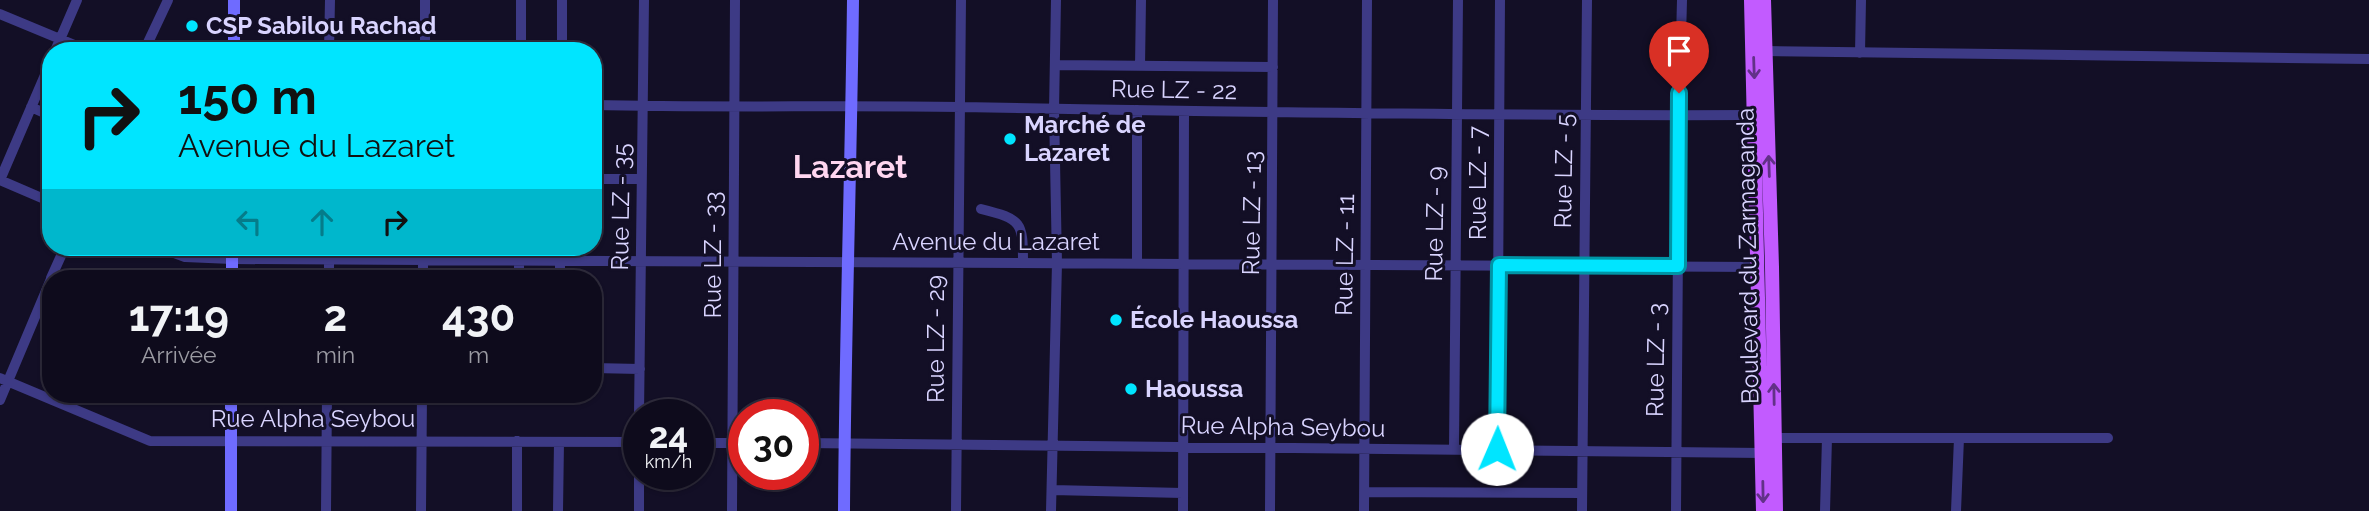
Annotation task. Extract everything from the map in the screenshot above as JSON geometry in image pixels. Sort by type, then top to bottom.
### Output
[{"type":"main road","name":"Boulevard du Zarmaganda","points":[[1751,0],[1763,511]]},
{"type":"main road","name":"Boulevard du Zarmaganda","points":[[1764,0],[1776,511]]},
{"type":"street","points":[[59,42],[77,0]]},
{"type":"street","points":[[149,42],[168,0]]},
{"type":"street","points":[[234,0],[234,42]]},
{"type":"street","points":[[329,42],[330,0]]},
{"type":"street","points":[[425,0],[425,42]]},
{"type":"street","points":[[521,42],[522,0]]},
{"type":"street","points":[[562,0],[562,42]]},
{"type":"street","name":"Rue LZ - 35","points":[[639,399],[644,0]]},
{"type":"street","name":"Rue LZ - 33","points":[[735,0],[737,399]]},
{"type":"street","points":[[844,511],[846,262],[853,0]]},
{"type":"street","name":"Rue LZ - 29","points":[[956,511],[961,0]]},
{"type":"street","points":[[1052,511],[1057,263],[1054,110],[1056,0]]},
{"type":"street","points":[[1140,66],[1141,0]]},
{"type":"street","name":"Rue LZ - 13","points":[[1270,511],[1273,0]]},
{"type":"street","name":"Rue LZ - 11","points":[[1364,511],[1367,0]]},
{"type":"street","name":"Rue LZ - 9","points":[[1454,449],[1458,0]]},
{"type":"street","name":"Rue LZ - 7","points":[[1497,449],[1500,0]]},
{"type":"street","name":"Rue LZ - 5","points":[[1582,511],[1587,0]]},
{"type":"street","name":"Rue LZ - 3","points":[[1676,511],[1682,0]]},
{"type":"street","points":[[1860,53],[1861,0]]},
{"type":"street","points":[[0,13],[67,42]]},
{"type":"street","points":[[1766,51],[2369,59]]},
{"type":"street","points":[[1056,65],[1273,67]]},
{"type":"street","points":[[42,82],[0,180],[42,198]]},
{"type":"street","name":"Rue LZ - 22","points":[[602,105],[960,107],[1457,116],[1586,113],[1755,115]]},
{"type":"street","points":[[31,107],[42,112]]},
{"type":"street","points":[[1137,110],[1137,264]]},
{"type":"street","points":[[1183,511],[1184,111]]},
{"type":"street","points":[[602,178],[641,179]]},
{"type":"street","points":[[981,209],[1014,219],[1020,226],[1023,263]]},
{"type":"street","name":"Avenue du Lazaret","points":[[280,256],[423,260],[1759,267]]},
{"type":"street","points":[[423,256],[423,270]]},
{"type":"street","points":[[329,259],[329,270]]},
{"type":"street","points":[[519,260],[519,270]]},
{"type":"street","points":[[560,261],[560,270]]},
{"type":"street","points":[[0,400],[4,380],[42,298]]},
{"type":"street","points":[[602,368],[640,369]]},
{"type":"street","name":"Rue Alpha Seybou","points":[[4,380],[42,396]]},
{"type":"street","name":"Rue Alpha Seybou","points":[[58,403],[150,441],[623,442]]},
{"type":"street","points":[[231,403],[231,511]]},
{"type":"street","points":[[326,511],[327,403]]},
{"type":"street","points":[[421,511],[422,403]]},
{"type":"street","points":[[1825,511],[1827,438]]},
{"type":"street","points":[[1956,511],[1959,438]]},
{"type":"street","points":[[1775,439],[2108,438]]},
{"type":"street","points":[[517,441],[517,511]]},
{"type":"street","points":[[558,511],[559,442]]},
{"type":"street","name":"Rue Alpha Seybou","points":[[819,443],[1763,453]]},
{"type":"street","points":[[639,490],[639,511]]},
{"type":"street","name":"Rue LZ - 33","points":[[732,511],[734,490]]},
{"type":"street","points":[[1052,490],[1183,493]]},
{"type":"street","points":[[1364,492],[1582,493]]},
{"type":"place","name":"CSP Sabilou Rachad","points":[[192,26]]},
{"type":"place","name":"Marché de Lazaret","points":[[1010,139]]},
{"type":"place","name":"École Haoussa","points":[[1116,320]]},
{"type":"place","name":"Haoussa","points":[[1131,389]]},
{"type":"district","name":"Lazaret","points":[[850,167]]},
{"type":"route","points":[[1497,449],[1499,265],[1678,266],[1679,93]]}]
